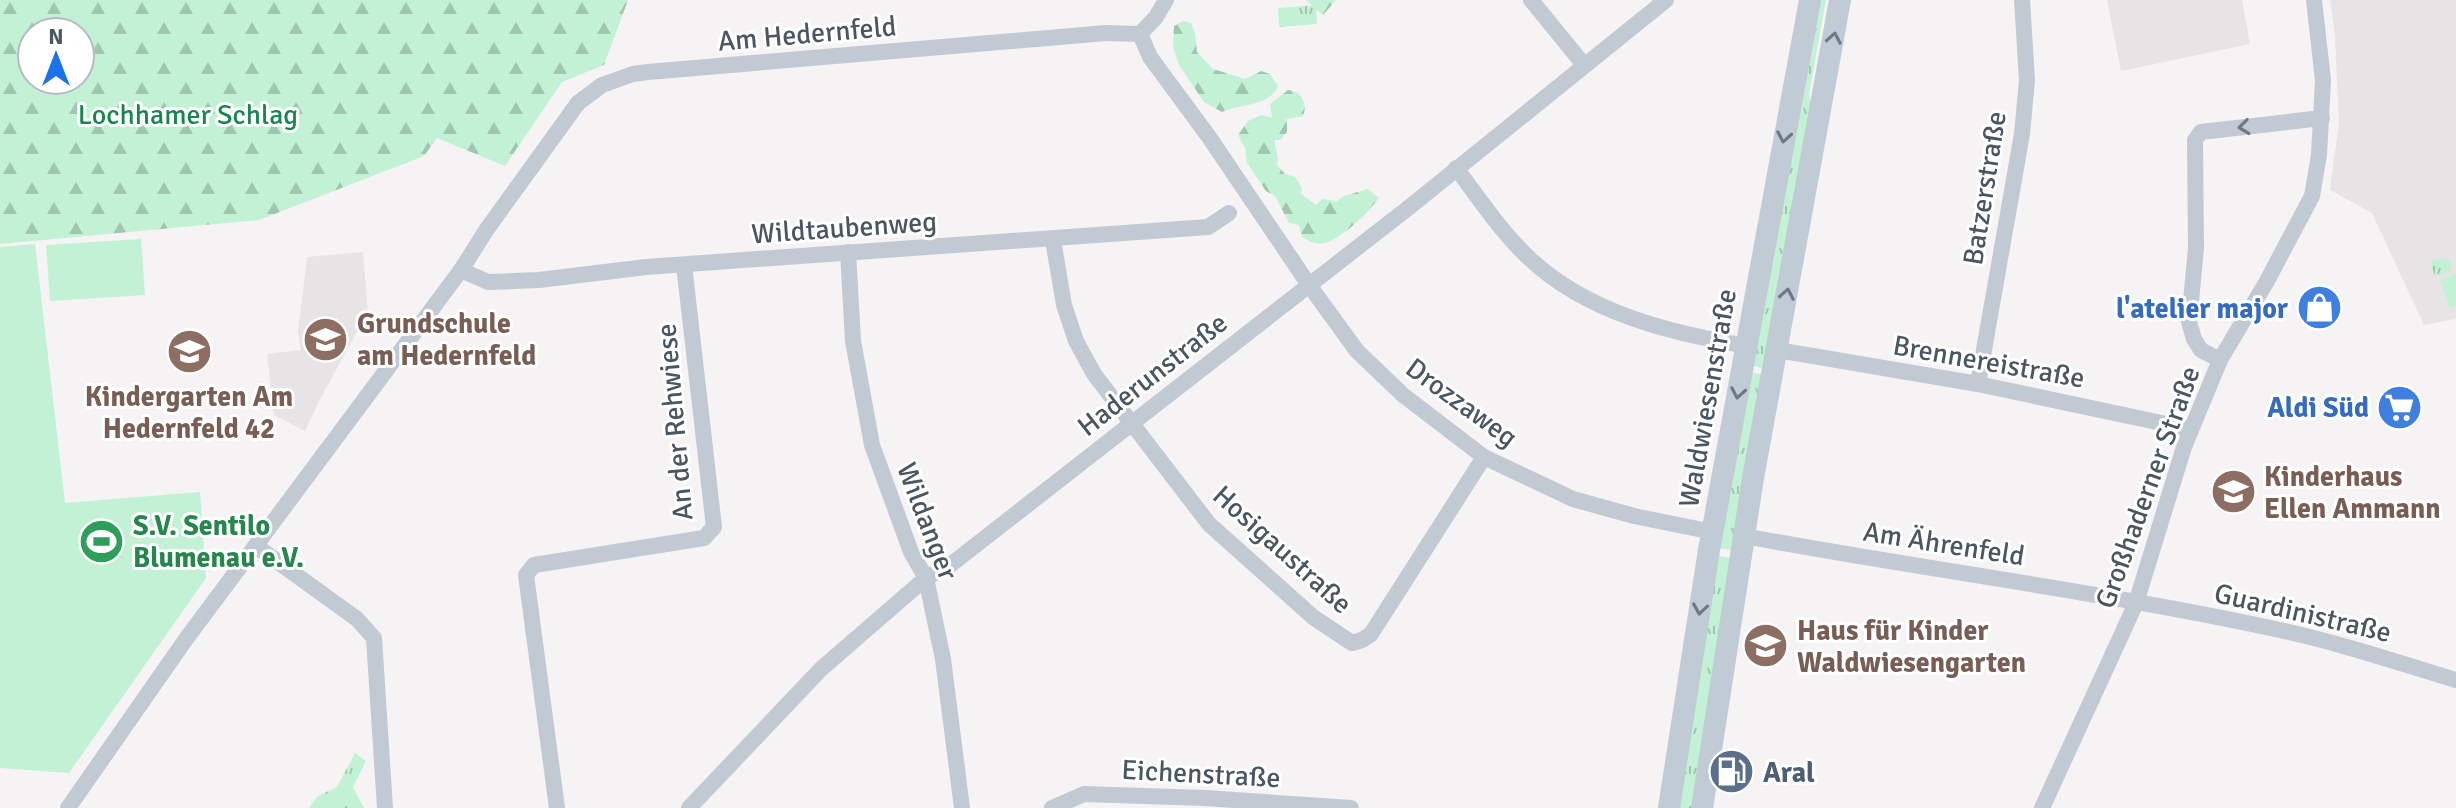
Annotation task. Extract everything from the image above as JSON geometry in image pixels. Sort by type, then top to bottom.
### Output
[{"type":"main road","name":"Waldwiesenstraße","points":[[1669,808],[1713,532],[1810,0]]},
{"type":"main road","points":[[1702,808],[1744,536],[1840,0]]},
{"type":"street","points":[[1166,0],[1140,34],[1150,57],[1209,137],[1309,285]]},
{"type":"street","points":[[1531,0],[1584,65]]},
{"type":"street","name":"Haderunstraße","points":[[689,808],[821,669],[926,578],[949,566],[1309,285],[1666,0]]},
{"type":"street","name":"Batzerstraße","points":[[1978,384],[2022,134],[2027,80],[2022,0]]},
{"type":"street","name":"Großhaderner Straße","points":[[2042,808],[2136,603],[2190,429],[2220,360],[2312,196],[2319,155],[2323,80],[2314,0]]},
{"type":"street","name":"Am Hedernfeld","points":[[68,808],[156,679],[461,270],[578,103],[602,85],[633,74],[670,70],[1106,33],[1140,34]]},
{"type":"street","points":[[2220,360],[2201,350],[2189,322],[2196,248],[2195,140],[2201,132],[2322,118]]},
{"type":"street","points":[[1456,168],[1528,258],[1558,282],[1600,305],[1647,323],[1747,346]]},
{"type":"street","name":"Wildtaubenweg","points":[[461,270],[488,282],[539,280],[848,252],[1208,227],[1229,213]]},
{"type":"street","name":"Hosigaustraße","points":[[1053,240],[1064,305],[1076,341],[1094,374],[1209,524],[1313,617],[1352,643],[1371,634],[1484,457]]},
{"type":"street","name":"Wildanger","points":[[848,252],[853,341],[872,445],[911,552],[926,578],[943,659],[962,808]]},
{"type":"street","name":"An der Rehwiese","points":[[557,808],[526,575],[534,565],[704,538],[714,527],[684,265]]},
{"type":"street","name":"Drozzaweg","points":[[1309,285],[1357,351],[1403,395],[1484,457],[1573,499],[1634,516],[1713,532]]},
{"type":"street","name":"Brennereistraße","points":[[1777,350],[1978,384],[2190,429]]},
{"type":"street","name":"Am Ährenfeld","points":[[1744,536],[2136,603]]},
{"type":"street","points":[[256,546],[357,619],[374,638],[385,808]]},
{"type":"street","name":"Guardinistraße","points":[[2136,603],[2277,629],[2376,654],[2456,680]]},
{"type":"street","name":"Eichenstraße","points":[[1052,808],[1084,794],[1095,794],[1351,808]]},
{"type":"shaded area","points":[[2107,0],[2242,0],[2250,44],[2121,71]]},
{"type":"shaded area","points":[[2330,0],[2456,0],[2456,319],[2424,325],[2372,213],[2330,190],[2339,122]]},
{"type":"shaded area","name":"Grundschule am Hedernfeld","points":[[363,252],[368,312],[305,431],[274,415],[267,354],[301,350],[298,332],[307,257]]},
{"type":"green space","name":"Lochhamer Schlag","points":[[0,0],[628,0],[604,65],[562,82],[505,166],[437,138],[424,156],[259,220],[0,244]]},
{"type":"green space","points":[[1306,0],[1336,0],[1323,15]]},
{"type":"green space","points":[[1816,0],[1826,0],[1809,94],[1813,109],[1766,369],[1749,365]]},
{"type":"green space","points":[[1316,5],[1317,24],[1279,27],[1278,8]]},
{"type":"green space","points":[[1183,21],[1191,23],[1197,52],[1213,69],[1245,79],[1261,71],[1270,74],[1278,86],[1274,93],[1261,101],[1222,112],[1204,102],[1179,65],[1173,47],[1174,26]]},
{"type":"green space","points":[[1288,90],[1300,96],[1304,111],[1303,116],[1284,120],[1287,121],[1287,132],[1280,140],[1275,140],[1277,165],[1285,174],[1295,177],[1302,188],[1301,194],[1316,205],[1322,199],[1337,201],[1368,189],[1379,198],[1352,226],[1327,242],[1318,244],[1308,241],[1302,237],[1299,225],[1289,223],[1275,196],[1266,191],[1247,163],[1245,148],[1238,135],[1248,121],[1261,115],[1279,119],[1272,117],[1270,104]]},
{"type":"green space","points":[[141,239],[145,295],[50,301],[46,245]]},
{"type":"green space","name":"S.V. Sentilo Blumenau e.V.","points":[[35,244],[65,503],[200,492],[206,578],[69,773],[0,768],[0,247]]},
{"type":"green space","points":[[2449,259],[2450,271],[2435,276],[2430,262]]},
{"type":"green space","points":[[2456,274],[2456,306],[2450,308],[2440,280]]},
{"type":"green space","points":[[1748,372],[1766,375],[1733,550],[1716,548]]},
{"type":"green space","points":[[1715,555],[1731,558],[1692,808],[1675,808]]},
{"type":"green space","points":[[355,753],[366,761],[353,787],[364,808],[309,808],[318,796],[337,787]]},
{"type":"place","name":"l'atelier major","points":[[2319,308]]},
{"type":"place","name":"Grundschule am Hedernfeld","points":[[326,339]]},
{"type":"place","name":"Kindergarten Am Hedernfeld 42","points":[[189,351]]},
{"type":"place","name":"Aldi Süd","points":[[2400,407]]},
{"type":"place","name":"Kinderhaus Ellen Ammann","points":[[2233,492]]},
{"type":"place","name":"S.V. Sentilo Blumenau e.V.","points":[[102,541]]},
{"type":"place","name":"Haus für Kinder Waldwiesengarten","points":[[1766,646]]},
{"type":"place","name":"Aral","points":[[1732,772]]}]
